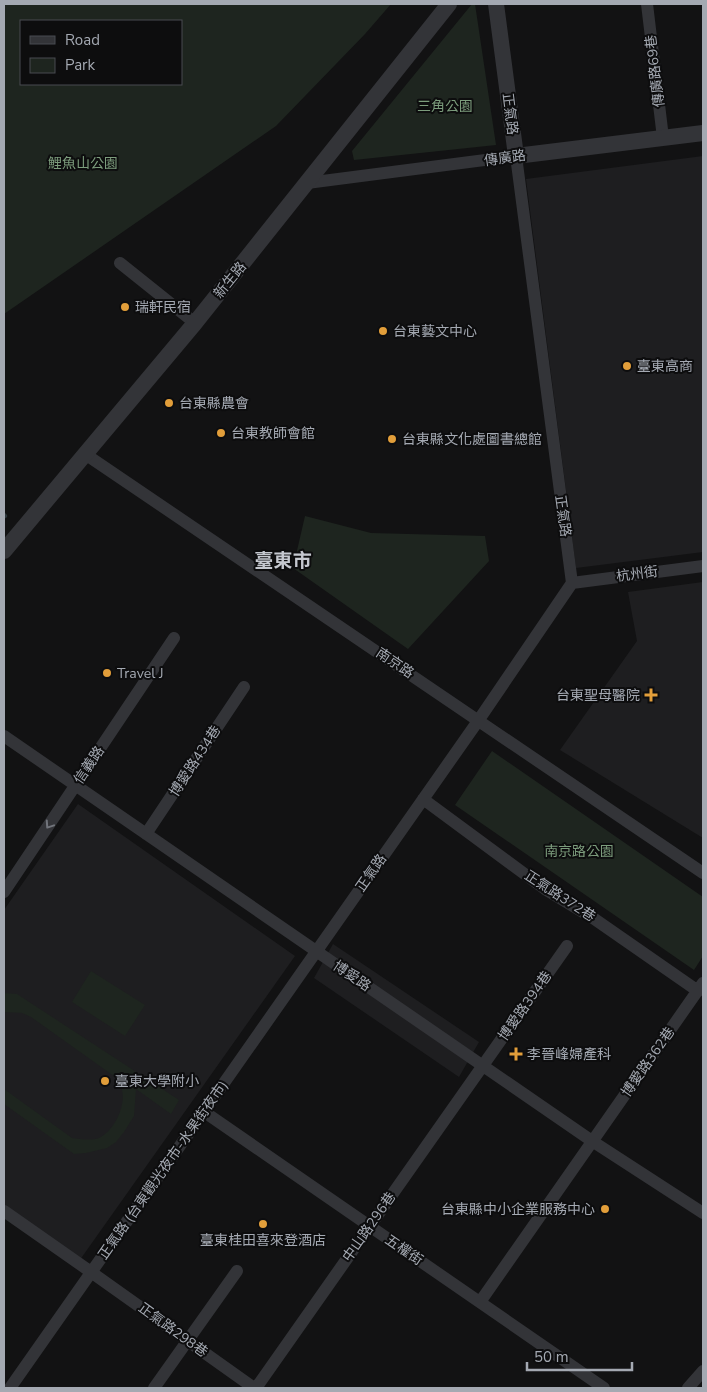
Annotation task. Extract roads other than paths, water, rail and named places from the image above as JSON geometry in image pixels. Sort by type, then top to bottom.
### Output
[{"type":"street","name":"新生路","points":[[4,551],[195,323],[448,4]]},
{"type":"street","name":"正氣路","points":[[316,951],[478,721],[572,583],[496,4]]},
{"type":"street","name":"傳廣路69巷","points":[[647,4],[663,138]]},
{"type":"street","name":"傳廣路","points":[[307,183],[703,133]]},
{"type":"street","points":[[120,263],[195,323]]},
{"type":"street","name":"南京路","points":[[85,454],[703,873]]},
{"type":"street","name":"杭州街","points":[[572,583],[703,566]]},
{"type":"street","name":"信義路","points":[[4,892],[174,638]]},
{"type":"street","name":"博愛路434巷","points":[[146,834],[244,687]]},
{"type":"street","name":"博愛路","points":[[4,736],[592,1141],[703,1214]]},
{"type":"street","name":"正氣路372巷","points":[[423,799],[545,888],[701,987]]},
{"type":"street","name":"博愛路394巷","points":[[483,1066],[567,946]]},
{"type":"street","name":"正氣路 (台東觀光夜市-水果街夜市)","points":[[10,1388],[316,951]]},
{"type":"street","name":"博愛路362巷","points":[[480,1302],[701,987]]},
{"type":"street","name":"中山路296巷","points":[[255,1388],[483,1066]]},
{"type":"street","name":"五權街","points":[[204,1111],[604,1388]]},
{"type":"street","name":"正氣路298巷","points":[[4,1212],[255,1388]]},
{"type":"street","points":[[154,1388],[237,1271]]},
{"type":"street","points":[[688,1388],[703,1371]]},
{"type":"place","name":"瑞軒民宿","points":[[125,307]]},
{"type":"place","name":"台東藝文中心","points":[[383,331]]},
{"type":"place","name":"臺東高商","points":[[627,366]]},
{"type":"place","name":"台東縣農會","points":[[169,403]]},
{"type":"place","name":"台東教師會館","points":[[221,433]]},
{"type":"place","name":"台東縣文化處圖書總館","points":[[392,439]]},
{"type":"place","name":"Travel J","points":[[107,673]]},
{"type":"place","name":"台東聖母醫院","points":[[651,695]]},
{"type":"place","name":"李晉峰婦產科","points":[[516,1054]]},
{"type":"place","name":"臺東大學附小","points":[[105,1081]]},
{"type":"place","name":"台東縣中小企業服務中心","points":[[605,1209]]},
{"type":"place","name":"臺東桂田喜來登酒店","points":[[263,1224]]},
{"type":"district","name":"臺東市","points":[[283,561]]},
{"type":"park label","name":"三角公園","points":[[445,106]]},
{"type":"park label","name":"鯉魚山公園","points":[[83,163]]},
{"type":"park label","name":"南京路公園","points":[[579,851]]}]
